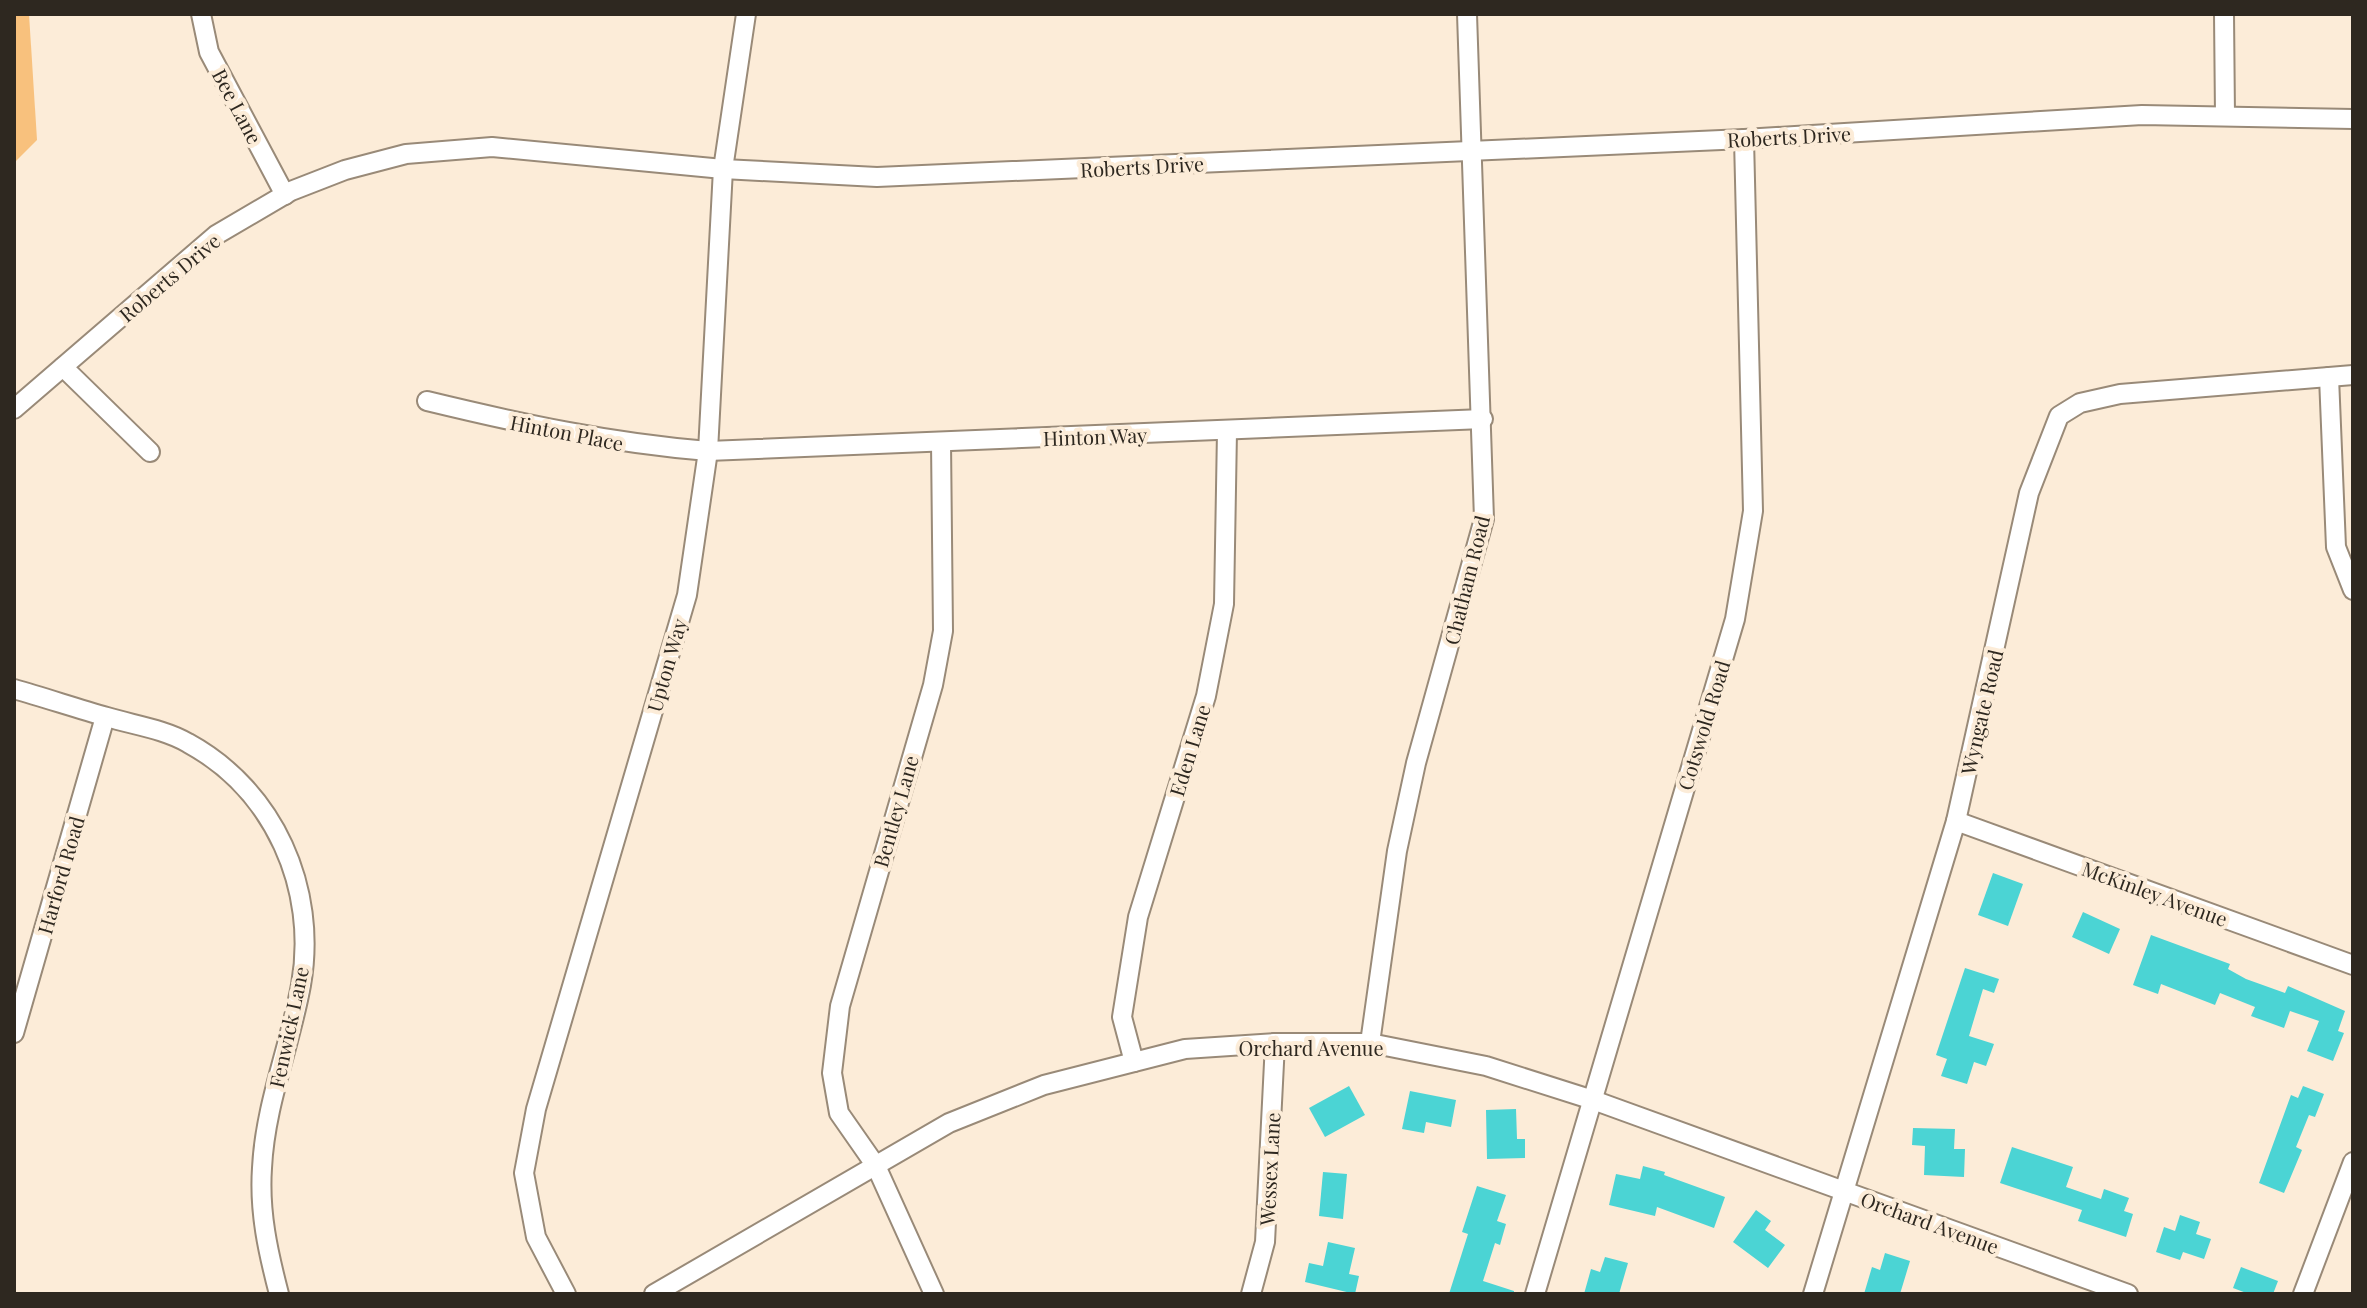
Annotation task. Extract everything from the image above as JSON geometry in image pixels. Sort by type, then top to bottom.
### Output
[{"type":"street","name":"Bee Lane","points":[[201,14],[209,52],[285,195]]},
{"type":"street","name":"Upton Way","points":[[566,1294],[536,1237],[524,1173],[536,1109],[687,595],[708,451],[723,169],[746,14]]},
{"type":"street","name":"Chatham Road","points":[[1370,1043],[1397,851],[1416,763],[1484,519],[1467,14]]},
{"type":"street","points":[[2224,14],[2225,116]]},
{"type":"street","name":"Roberts Drive","points":[[14,409],[216,235],[285,195],[345,170],[406,154],[492,147],[723,169],[877,177],[1035,173],[1471,148],[1744,139],[2142,115],[2353,119]]},
{"type":"street","name":"Cotswold Road","points":[[1535,1294],[1735,619],[1753,511],[1744,139]]},
{"type":"street","points":[[63,367],[150,452]]},
{"type":"street","name":"Wyngate Road","points":[[1813,1294],[1956,821],[2029,493],[2059,416],[2080,403],[2120,394],[2353,375]]},
{"type":"street","points":[[2329,377],[2336,547],[2353,590]]},
{"type":"street","name":"Hinton Place","points":[[427,401],[544,430],[622,444],[708,451]]},
{"type":"street","name":"Hinton Way","points":[[708,451],[1483,419]]},
{"type":"street","name":"Eden Lane","points":[[1134,1062],[1122,1017],[1138,917],[1206,696],[1224,604],[1227,431]]},
{"type":"street","name":"Bentley Lane","points":[[934,1294],[876,1166],[839,1113],[832,1073],[840,1006],[933,685],[943,631],[941,442]]},
{"type":"street","name":"Fenwick Lane","points":[[14,689],[186,742],[230,771],[265,809],[293,870],[304,928],[301,983],[270,1109],[262,1166],[261,1210],[279,1294]]},
{"type":"street","name":"Harford Road","points":[[14,1033],[105,717]]},
{"type":"street","name":"McKinley Avenue","points":[[1956,821],[2353,965]]},
{"type":"street","name":"Orchard Avenue","points":[[654,1294],[949,1123],[1003,1101],[1044,1085],[1185,1049],[1275,1043],[1370,1043],[1486,1066],[1593,1100],[2128,1294]]},
{"type":"street","name":"Wessex Lane","points":[[1251,1294],[1265,1242],[1275,1043]]},
{"type":"street","points":[[2303,1294],[2353,1162]]},
{"type":"shaded area","points":[[14,14],[29,14],[37,140],[14,163]]},
{"type":"building","points":[[1993,873],[2023,884],[2008,926],[1978,915]]},
{"type":"building","points":[[2083,912],[2120,929],[2109,954],[2072,937]]},
{"type":"building","points":[[2151,935],[2230,964],[2228,969],[2246,979],[2285,993],[2288,986],[2345,1011],[2338,1031],[2344,1033],[2333,1061],[2307,1051],[2319,1021],[2290,1011],[2284,1028],[2251,1016],[2255,1007],[2220,993],[2215,1005],[2161,984],[2158,994],[2133,985]]},
{"type":"building","points":[[1965,968],[1999,979],[1994,993],[1983,989],[1969,1036],[1994,1044],[1986,1066],[1974,1062],[1967,1084],[1941,1076],[1947,1059],[1936,1055]]},
{"type":"building","points":[[1349,1086],[1365,1115],[1325,1137],[1309,1108]]},
{"type":"building","points":[[2303,1086],[2324,1094],[2315,1117],[2309,1115],[2296,1147],[2302,1150],[2284,1193],[2259,1183],[2291,1095],[2298,1098]]},
{"type":"building","points":[[1410,1091],[1456,1100],[1451,1127],[1426,1122],[1424,1133],[1402,1129]]},
{"type":"building","points":[[1516,1109],[1517,1139],[1525,1139],[1525,1158],[1487,1159],[1486,1110]]},
{"type":"building","points":[[1913,1128],[1955,1129],[1954,1149],[1965,1149],[1964,1177],[1924,1175],[1925,1146],[1912,1145]]},
{"type":"building","points":[[2012,1147],[2073,1167],[2066,1187],[2101,1199],[2104,1189],[2129,1198],[2124,1211],[2133,1214],[2126,1237],[2078,1221],[2082,1210],[2000,1183]]},
{"type":"building","points":[[1643,1166],[1725,1197],[1714,1228],[1657,1207],[1655,1216],[1609,1205],[1616,1174],[1640,1179]]},
{"type":"building","points":[[1323,1172],[1347,1174],[1343,1219],[1319,1216]]},
{"type":"building","points":[[1477,1186],[1506,1195],[1497,1221],[1506,1224],[1500,1245],[1495,1243],[1483,1281],[1514,1291],[1514,1294],[1449,1294],[1468,1234],[1462,1232]]},
{"type":"building","points":[[1756,1210],[1771,1221],[1765,1230],[1785,1245],[1768,1268],[1733,1242]]},
{"type":"building","points":[[2180,1215],[2200,1222],[2196,1234],[2211,1239],[2204,1259],[2183,1252],[2180,1260],[2156,1252],[2164,1227],[2175,1231]]},
{"type":"building","points":[[1328,1242],[1355,1248],[1349,1274],[1359,1276],[1355,1294],[1305,1282],[1309,1263],[1323,1266]]},
{"type":"building","points":[[1885,1253],[1910,1261],[1900,1294],[1864,1294],[1872,1267],[1880,1270]]},
{"type":"building","points":[[1605,1257],[1628,1263],[1619,1294],[1584,1294],[1591,1269],[1600,1272]]},
{"type":"building","points":[[2241,1267],[2278,1281],[2273,1294],[2249,1294],[2233,1288]]}]
